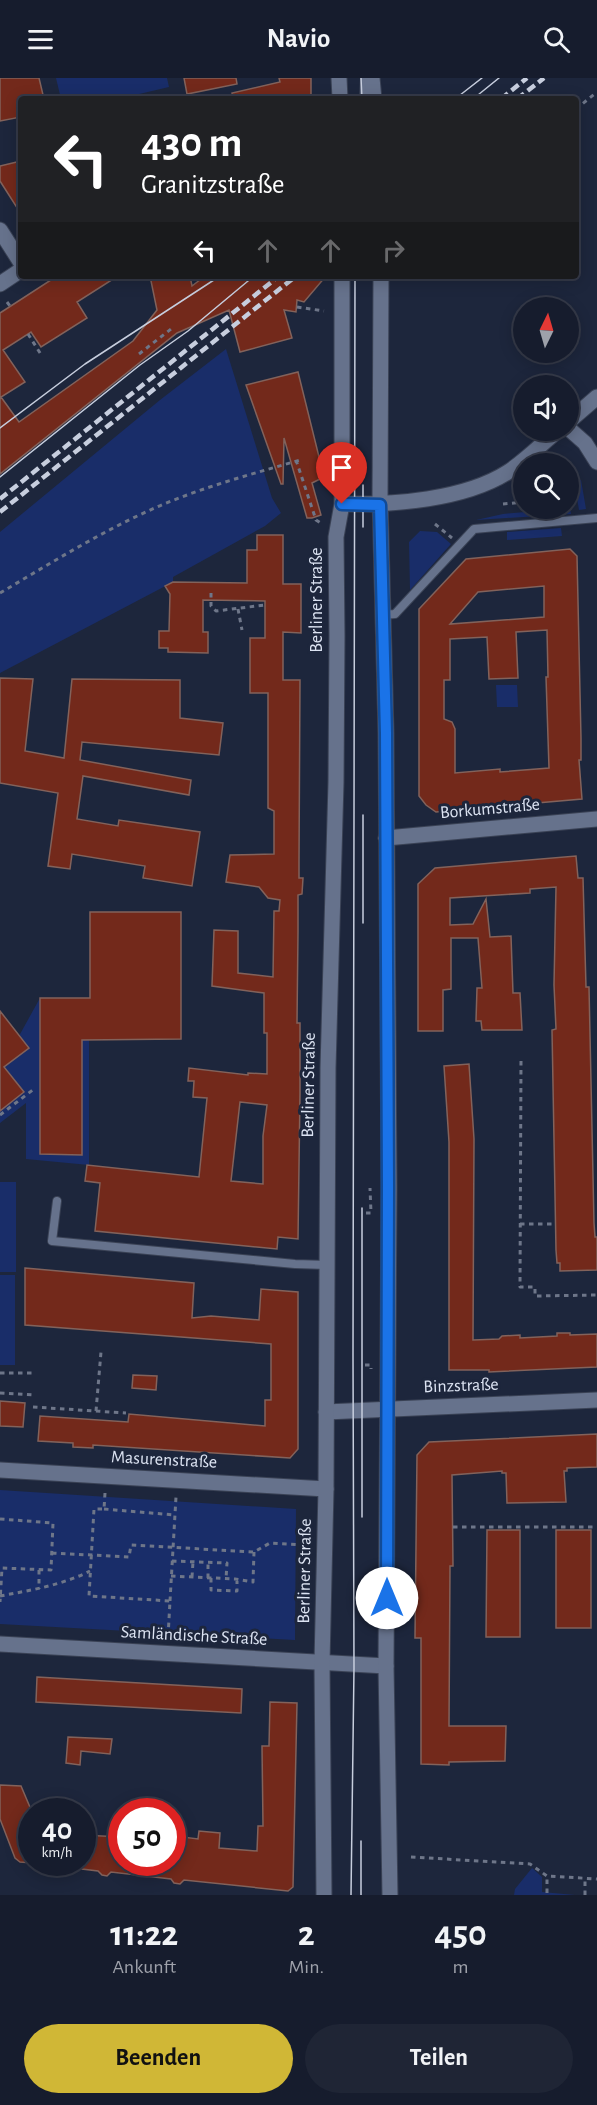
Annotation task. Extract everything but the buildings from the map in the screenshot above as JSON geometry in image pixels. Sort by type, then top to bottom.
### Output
[{"type":"main road","points":[[339,78],[340,96]]},
{"type":"main road","points":[[372,78],[374,96]]},
{"type":"main road","points":[[0,230],[18,258]]},
{"type":"main road","points":[[0,284],[18,272]]},
{"type":"main road","name":"Berliner Straße","points":[[324,1895],[322,1663],[326,1489],[328,1068],[336,726],[336,537],[342,504],[342,279]]},
{"type":"main road","points":[[381,279],[380,505],[386,733],[388,1176],[386,1666],[390,1895]]},
{"type":"main road","points":[[579,413],[597,397]]},
{"type":"main road","points":[[579,438],[597,462]]},
{"type":"main road","points":[[342,504],[380,505],[417,501],[469,489],[490,482],[524,460],[546,441]]},
{"type":"main road","name":"Borkumstraße","points":[[386,838],[597,819]]},
{"type":"main road","name":"Binzstraße","points":[[326,1412],[597,1400]]},
{"type":"main road","name":"Masurenstraße","points":[[0,1470],[326,1489]]},
{"type":"main road","name":"Samländische Straße","points":[[0,1644],[386,1666]]},
{"type":"lane","points":[[364,96],[365,78]]},
{"type":"lane","points":[[382,615],[395,614],[474,529],[597,518]]},
{"type":"lane","points":[[57,1201],[52,1241],[327,1265]]},
{"type":"path","points":[[579,107],[597,92]]},
{"type":"path","points":[[7,302],[10,306]]},
{"type":"path","points":[[297,307],[324,311]]},
{"type":"path","points":[[139,354],[171,329]]},
{"type":"path","points":[[28,334],[42,356]]},
{"type":"path","points":[[0,593],[107,531],[157,507],[214,485],[298,460],[316,520],[323,525]]},
{"type":"path","points":[[504,504],[513,503]]},
{"type":"path","points":[[211,593],[213,609],[221,611],[265,605]]},
{"type":"path","points":[[238,609],[242,630]]},
{"type":"path","points":[[521,1061],[520,1287],[535,1287],[535,1296],[597,1295]]},
{"type":"path","points":[[0,1115],[34,1089]]},
{"type":"path","points":[[366,1213],[371,1213],[370,1188]]},
{"type":"path","points":[[520,1224],[556,1224]]},
{"type":"path","points":[[96,1411],[101,1352]]},
{"type":"path","points":[[365,1365],[370,1365],[370,1377]]},
{"type":"path","points":[[0,1373],[36,1373]]},
{"type":"path","points":[[0,1393],[34,1395]]},
{"type":"path","points":[[33,1407],[126,1413]]},
{"type":"path","points":[[104,1509],[105,1493]]},
{"type":"path","points":[[168,1637],[176,1497]]},
{"type":"path","points":[[170,1600],[89,1596],[90,1570],[94,1509],[175,1515]]},
{"type":"path","points":[[0,1519],[53,1523],[51,1570],[1,1568],[0,1602]]},
{"type":"path","points":[[453,1527],[597,1527]]},
{"type":"path","points":[[52,1553],[129,1557],[131,1545],[254,1552],[270,1543],[303,1545]]},
{"type":"path","points":[[171,1576],[253,1582],[254,1552]]},
{"type":"path","points":[[172,1561],[226,1563],[225,1579]]},
{"type":"path","points":[[192,1577],[193,1562]]},
{"type":"path","points":[[208,1562],[211,1590],[237,1591],[237,1581]]},
{"type":"path","points":[[39,1570],[39,1589]]},
{"type":"path","points":[[0,1596],[72,1580],[90,1570]]},
{"type":"path","points":[[411,1857],[530,1864],[548,1876],[597,1879]]},
{"type":"path","points":[[547,1893],[548,1876]]},
{"type":"path","points":[[585,1878],[585,1895]]},
{"type":"shaded area","points":[[56,78],[167,78],[169,87],[131,96],[60,96]]},
{"type":"shaded area","points":[[226,349],[272,498],[281,513],[265,526],[173,577],[173,582],[0,673],[0,532],[160,400]]},
{"type":"shaded area","points":[[579,480],[581,480],[586,509],[579,510]]},
{"type":"shaded area","points":[[513,513],[513,518],[476,520]]},
{"type":"shaded area","points":[[561,528],[562,536],[507,540],[507,532]]},
{"type":"shaded area","points":[[420,531],[437,532],[451,544],[410,590],[409,542]]},
{"type":"shaded area","points":[[496,685],[517,685],[518,707],[497,707]]},
{"type":"shaded area","points":[[40,998],[89,998],[89,1165],[26,1159],[26,1103],[0,1123],[0,1051],[19,1036]]},
{"type":"shaded area","points":[[0,1182],[16,1182],[16,1272],[0,1272]]},
{"type":"shaded area","points":[[0,1275],[15,1275],[15,1365],[0,1365]]},
{"type":"shaded area","points":[[0,1490],[296,1509],[295,1640],[0,1624]]},
{"type":"shaded area","points":[[532,1868],[542,1877],[542,1892],[575,1895],[514,1895],[515,1889]]},
{"type":"tram line","points":[[361,78],[362,96]]},
{"type":"tram line","points":[[459,96],[482,78]]},
{"type":"tram line","points":[[477,96],[499,78]]},
{"type":"tram line","points":[[0,428],[85,364],[215,279]]},
{"type":"tram line","points":[[0,477],[140,365],[188,331],[250,279]]},
{"type":"tram line","points":[[351,1895],[354,1668],[355,279]]},
{"type":"tram line","points":[[363,485],[363,527]]},
{"type":"tram line","points":[[363,815],[363,923]]},
{"type":"tram line","points":[[362,1208],[362,1517]]},
{"type":"tram line","points":[[361,1841],[361,1895]]},
{"type":"railway","points":[[505,96],[527,78]]},
{"type":"railway","points":[[521,96],[544,78]]},
{"type":"railway","points":[[0,499],[275,279]]},
{"type":"railway","points":[[0,512],[292,279]]},
{"type":"route","points":[[342,504],[380,505],[382,536],[386,733],[387,1598]]}]
